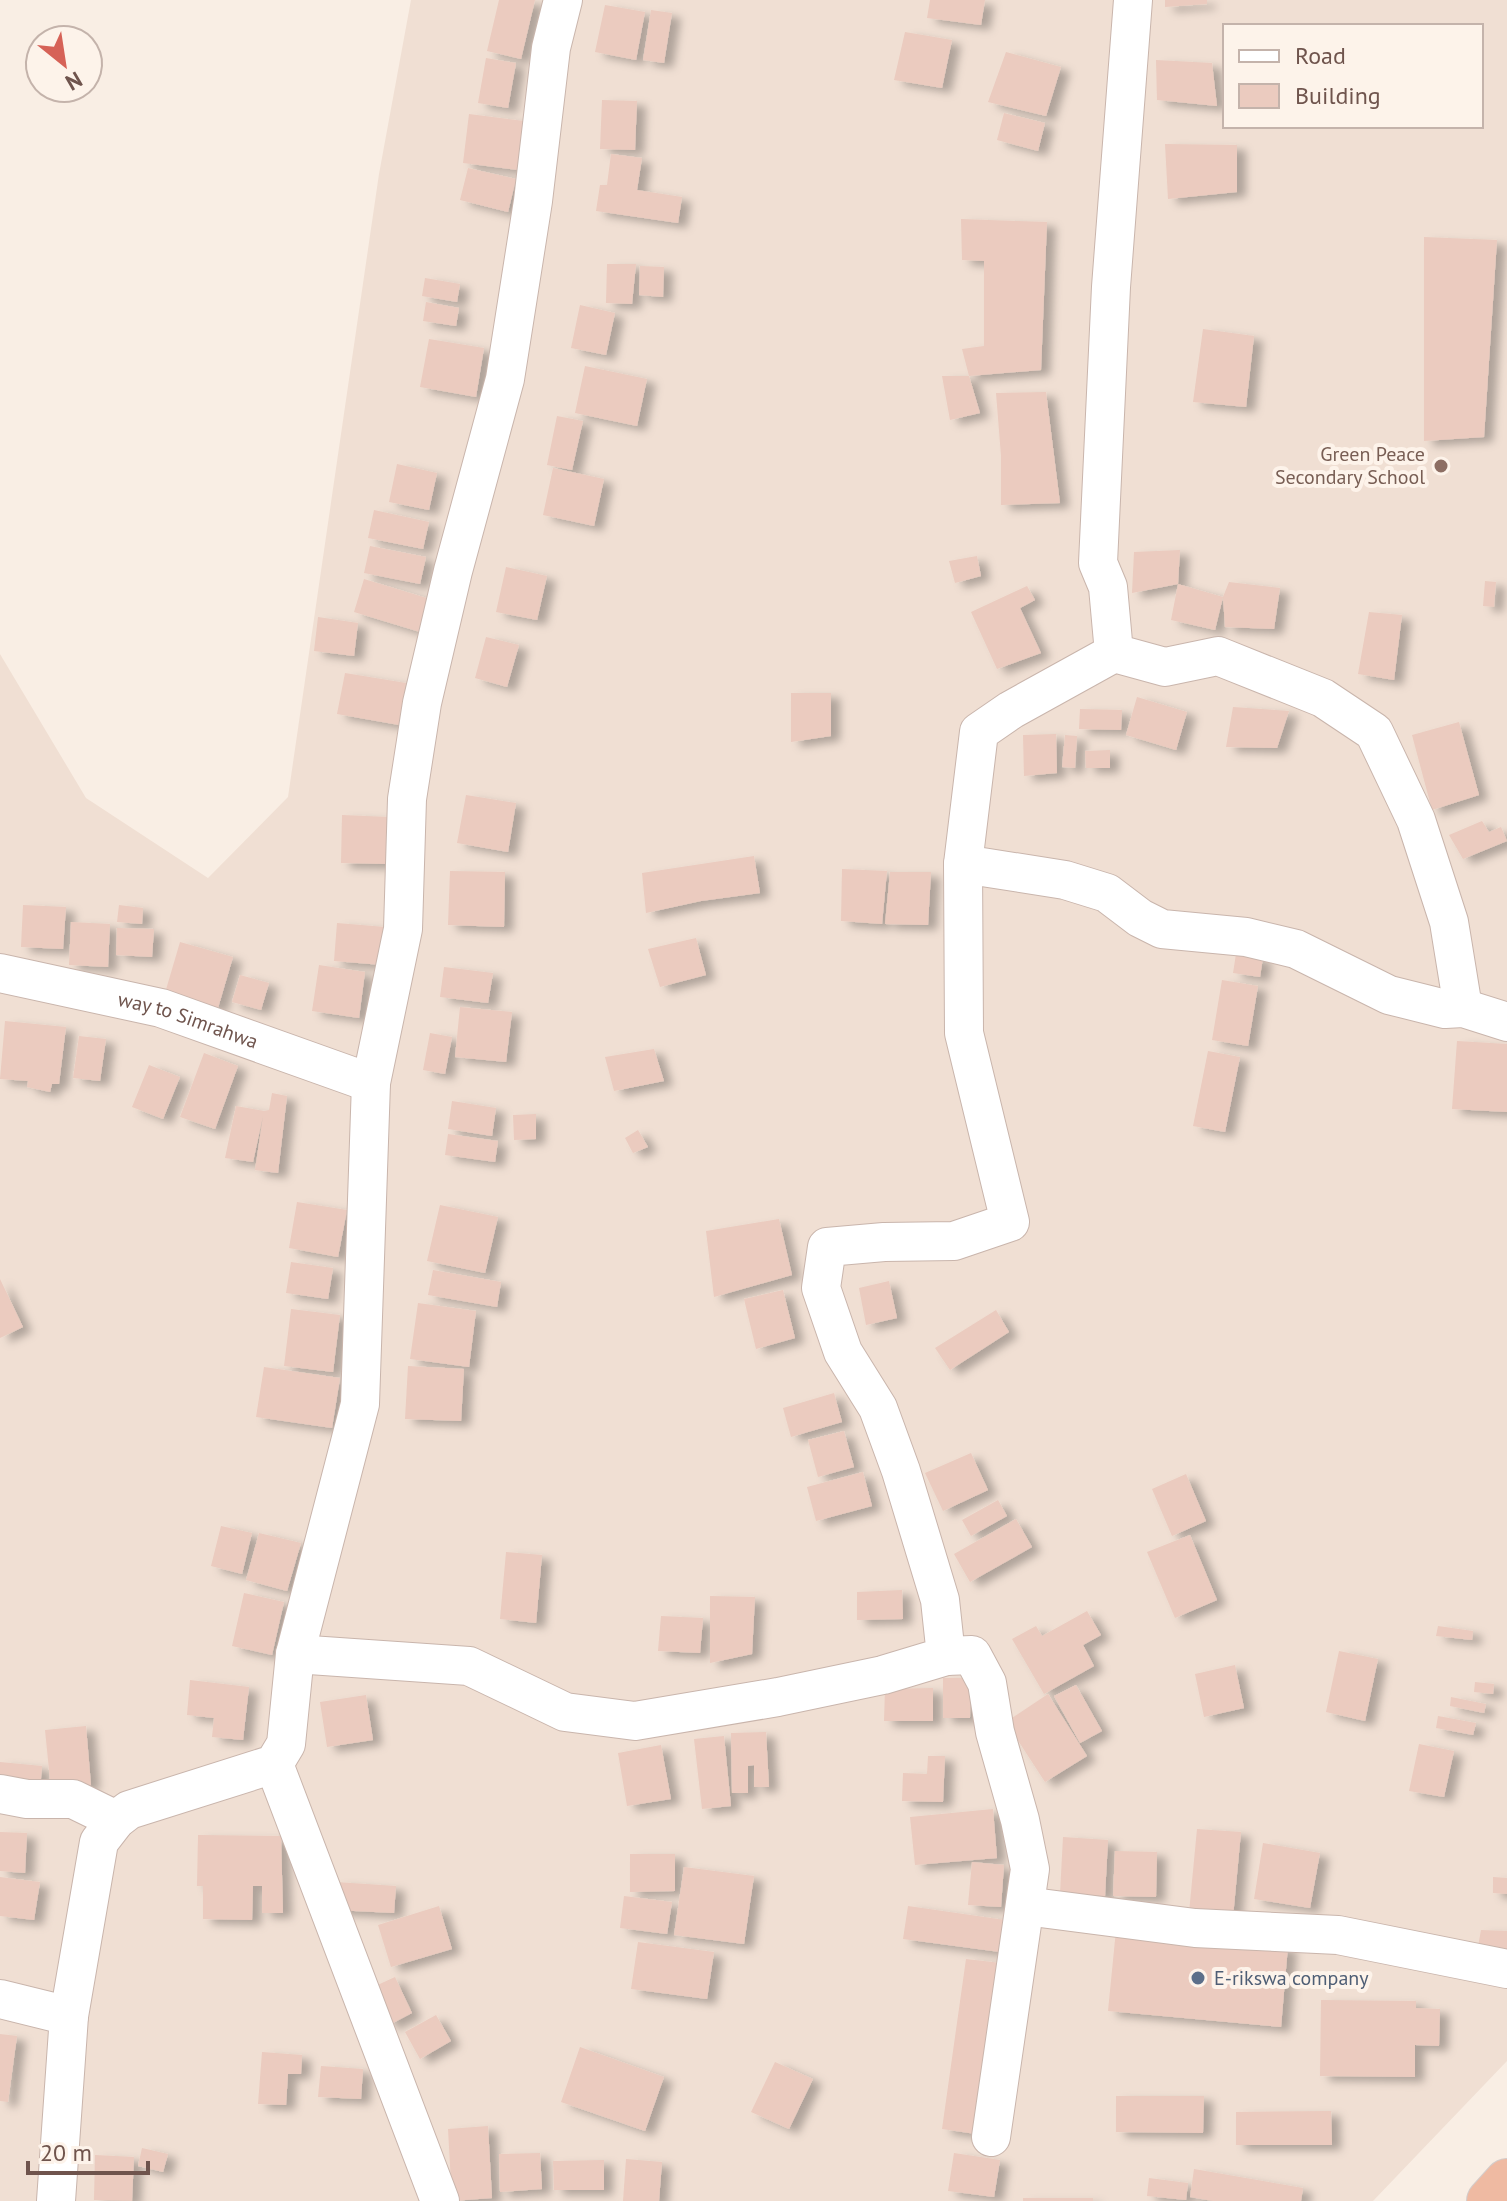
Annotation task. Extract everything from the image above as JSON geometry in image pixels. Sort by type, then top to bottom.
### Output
[{"type":"highway","points":[[1489,2201],[1507,2181]]},
{"type":"street","points":[[56,2201],[69,2016],[99,1842],[116,1820],[129,1810],[274,1764],[286,1744],[295,1654],[360,1404],[371,1083],[403,929],[407,799],[422,703],[453,571],[505,379],[533,201],[551,48],[563,0]]},
{"type":"street","points":[[1114,653],[1108,587],[1098,563],[1111,287],[1133,0]]},
{"type":"street","points":[[946,1656],[940,1600],[901,1471],[878,1408],[843,1352],[821,1288],[827,1247],[954,1241],[1010,1222],[964,1033],[963,864],[979,732],[1011,710],[1114,653],[1165,667],[1218,656],[1323,698],[1374,732],[1421,834],[1449,922],[1463,1008]]},
{"type":"street","points":[[963,864],[1065,880],[1107,893],[1140,918],[1162,929],[1246,937],[1296,949],[1389,995],[1445,1009],[1463,1008],[1507,1022]]},
{"type":"street","name":"way to Simrahwa","points":[[0,973],[161,1008],[371,1083]]},
{"type":"street","points":[[295,1654],[469,1666],[565,1712],[635,1721],[778,1697],[883,1675],[946,1656],[972,1655],[987,1683],[995,1732],[1017,1807],[1030,1869],[991,2137]]},
{"type":"street","points":[[274,1764],[440,2201]]},
{"type":"street","points":[[0,1794],[27,1799],[73,1799],[116,1820]]},
{"type":"street","points":[[1025,1906],[1195,1928],[1338,1935],[1507,1969]]},
{"type":"street","points":[[0,1999],[69,2016]]},
{"type":"shaded area","points":[[411,0],[1507,0],[1507,2061],[1373,2201],[0,2201],[0,654],[86,798],[208,878],[288,797],[379,174]]},
{"type":"building","points":[[499,0],[535,0],[521,59],[487,51]]},
{"type":"building","points":[[930,0],[985,0],[981,25],[927,18]]},
{"type":"building","points":[[1165,0],[1207,0],[1207,4],[1165,7]]},
{"type":"building","points":[[605,5],[645,12],[636,60],[595,52]]},
{"type":"building","points":[[651,10],[672,13],[664,63],[643,60]]},
{"type":"building","points":[[905,32],[952,40],[942,88],[894,80]]},
{"type":"building","points":[[1006,52],[1061,67],[1046,116],[988,102]]},
{"type":"building","points":[[486,58],[516,63],[508,108],[478,103]]},
{"type":"building","points":[[1156,60],[1212,63],[1217,106],[1157,100]]},
{"type":"building","points":[[602,100],[637,101],[635,150],[600,149]]},
{"type":"building","points":[[1004,113],[1045,123],[1038,151],[997,140]]},
{"type":"building","points":[[469,114],[524,121],[518,170],[463,163]]},
{"type":"building","points":[[1165,144],[1237,145],[1237,192],[1168,199]]},
{"type":"building","points":[[611,154],[642,158],[637,190],[682,197],[678,223],[596,211],[600,185],[607,185]]},
{"type":"building","points":[[468,168],[516,179],[508,212],[460,200]]},
{"type":"building","points":[[961,219],[1047,222],[1041,370],[969,376],[962,349],[984,346],[984,261],[962,260]]},
{"type":"building","points":[[1424,237],[1497,240],[1484,437],[1424,441]]},
{"type":"building","points":[[607,264],[636,264],[632,304],[606,303]]},
{"type":"building","points":[[640,266],[664,267],[663,297],[639,295]]},
{"type":"building","points":[[425,278],[460,284],[457,302],[422,296]]},
{"type":"building","points":[[426,302],[459,308],[456,326],[423,321]]},
{"type":"building","points":[[580,305],[615,313],[606,355],[571,348]]},
{"type":"building","points":[[1203,329],[1254,336],[1246,407],[1193,402]]},
{"type":"building","points":[[429,339],[484,348],[476,397],[420,387]]},
{"type":"building","points":[[585,366],[647,379],[637,426],[575,413]]},
{"type":"building","points":[[942,376],[969,376],[980,413],[950,420]]},
{"type":"building","points":[[1046,392],[1060,503],[1001,505],[996,393]]},
{"type":"building","points":[[557,416],[583,421],[572,470],[547,465]]},
{"type":"building","points":[[397,464],[437,473],[429,510],[389,502]]},
{"type":"building","points":[[553,468],[604,479],[594,526],[543,515]]},
{"type":"building","points":[[374,510],[429,522],[423,549],[368,538]]},
{"type":"building","points":[[370,546],[426,557],[420,584],[364,573]]},
{"type":"building","points":[[1180,550],[1178,584],[1132,593],[1134,552]]},
{"type":"building","points":[[977,556],[981,576],[955,583],[949,561]]},
{"type":"building","points":[[506,567],[547,576],[537,620],[496,612]]},
{"type":"building","points":[[364,579],[430,599],[420,632],[354,612]]},
{"type":"building","points":[[1485,581],[1496,582],[1494,607],[1483,606]]},
{"type":"building","points":[[1229,582],[1280,588],[1274,629],[1225,627],[1223,597]]},
{"type":"building","points":[[1178,584],[1223,597],[1215,630],[1171,620]]},
{"type":"building","points":[[1027,586],[1035,600],[1020,608],[1041,653],[997,669],[971,612]]},
{"type":"building","points":[[1369,612],[1402,615],[1394,680],[1358,674]]},
{"type":"building","points":[[318,617],[358,623],[354,656],[314,651]]},
{"type":"building","points":[[486,637],[519,645],[507,687],[475,678]]},
{"type":"building","points":[[345,673],[406,683],[399,725],[337,714]]},
{"type":"building","points":[[791,693],[831,693],[831,736],[791,742]]},
{"type":"building","points":[[1137,697],[1187,712],[1176,750],[1126,735]]},
{"type":"building","points":[[1233,707],[1289,711],[1277,748],[1226,747]]},
{"type":"building","points":[[1080,709],[1122,710],[1121,730],[1079,729]]},
{"type":"building","points":[[1459,722],[1479,795],[1432,810],[1412,735]]},
{"type":"building","points":[[1056,734],[1057,773],[1024,776],[1023,735]]},
{"type":"building","points":[[1065,735],[1077,736],[1075,768],[1062,767]]},
{"type":"building","points":[[1110,750],[1110,768],[1086,768],[1085,751]]},
{"type":"building","points":[[466,795],[516,803],[508,852],[457,843]]},
{"type":"building","points":[[342,815],[389,817],[387,864],[341,863]]},
{"type":"building","points":[[1482,821],[1489,832],[1501,827],[1507,841],[1463,859],[1449,835]]},
{"type":"building","points":[[754,856],[760,893],[646,913],[642,873]]},
{"type":"building","points":[[842,869],[887,871],[882,924],[841,921]]},
{"type":"building","points":[[450,871],[505,872],[504,927],[448,925]]},
{"type":"building","points":[[890,872],[931,872],[928,925],[885,924]]},
{"type":"building","points":[[23,905],[66,907],[63,949],[21,947]]},
{"type":"building","points":[[119,905],[143,908],[142,924],[117,922]]},
{"type":"building","points":[[71,922],[110,924],[108,967],[69,965]]},
{"type":"building","points":[[337,923],[385,927],[382,965],[334,961]]},
{"type":"building","points":[[117,928],[154,929],[152,957],[116,955]]},
{"type":"building","points":[[696,938],[706,975],[660,987],[648,949]]},
{"type":"building","points":[[180,942],[233,957],[218,1008],[165,993]]},
{"type":"building","points":[[1236,954],[1263,957],[1260,977],[1233,973]]},
{"type":"building","points":[[319,965],[365,972],[359,1018],[312,1011]]},
{"type":"building","points":[[444,967],[493,973],[488,1003],[440,997]]},
{"type":"building","points":[[240,975],[269,983],[261,1010],[232,1002]]},
{"type":"building","points":[[1222,980],[1258,986],[1248,1046],[1212,1040]]},
{"type":"building","points":[[460,1007],[512,1012],[506,1062],[455,1057]]},
{"type":"building","points":[[5,1021],[66,1027],[59,1084],[52,1084],[50,1092],[27,1087],[28,1081],[0,1079]]},
{"type":"building","points":[[430,1033],[452,1037],[445,1074],[423,1070]]},
{"type":"building","points":[[79,1036],[106,1039],[100,1081],[73,1078]]},
{"type":"building","points":[[1457,1041],[1507,1044],[1507,1112],[1452,1109]]},
{"type":"building","points":[[654,1049],[664,1081],[614,1091],[605,1057]]},
{"type":"building","points":[[1208,1051],[1240,1057],[1225,1132],[1193,1126]]},
{"type":"building","points":[[204,1053],[238,1066],[215,1129],[180,1117]]},
{"type":"building","points":[[149,1065],[180,1077],[163,1119],[132,1107]]},
{"type":"building","points":[[272,1093],[287,1096],[278,1173],[255,1170],[263,1116],[253,1162],[225,1158],[236,1106],[269,1110]]},
{"type":"building","points":[[452,1101],[496,1108],[492,1136],[448,1129]]},
{"type":"building","points":[[536,1114],[536,1139],[514,1140],[513,1115]]},
{"type":"building","points":[[638,1130],[648,1147],[633,1153],[625,1138]]},
{"type":"building","points":[[448,1134],[498,1141],[495,1162],[445,1155]]},
{"type":"building","points":[[297,1202],[347,1210],[338,1257],[289,1248]]},
{"type":"building","points":[[440,1205],[498,1217],[485,1273],[427,1261]]},
{"type":"building","points":[[779,1219],[792,1275],[714,1297],[706,1231]]},
{"type":"building","points":[[291,1262],[333,1268],[328,1299],[286,1293]]},
{"type":"building","points":[[433,1270],[501,1282],[497,1307],[428,1295]]},
{"type":"building","points":[[0,1279],[23,1327],[0,1338]]},
{"type":"building","points":[[889,1281],[897,1318],[866,1325],[859,1288]]},
{"type":"building","points":[[783,1290],[795,1338],[756,1349],[744,1299]]},
{"type":"building","points":[[418,1303],[476,1311],[469,1367],[410,1359]]},
{"type":"building","points":[[291,1309],[340,1315],[333,1372],[284,1366]]},
{"type":"building","points":[[996,1310],[1009,1332],[950,1370],[935,1348]]},
{"type":"building","points":[[408,1366],[464,1369],[461,1421],[405,1419]]},
{"type":"building","points":[[264,1367],[340,1378],[332,1428],[256,1417]]},
{"type":"building","points":[[834,1393],[842,1422],[791,1437],[783,1408]]},
{"type":"building","points":[[844,1431],[854,1467],[818,1477],[808,1440]]},
{"type":"building","points":[[971,1453],[988,1490],[943,1511],[925,1473]]},
{"type":"building","points":[[863,1472],[872,1506],[816,1521],[807,1487]]},
{"type":"building","points":[[1186,1474],[1206,1521],[1172,1536],[1152,1489]]},
{"type":"building","points":[[998,1500],[1007,1516],[971,1536],[962,1520]]},
{"type":"building","points":[[1016,1519],[1032,1547],[970,1582],[954,1554]]},
{"type":"building","points":[[221,1526],[252,1533],[242,1574],[211,1566]]},
{"type":"building","points":[[259,1533],[301,1543],[287,1591],[246,1580]]},
{"type":"building","points":[[1190,1535],[1217,1600],[1175,1618],[1147,1552]]},
{"type":"building","points":[[506,1552],[542,1555],[536,1623],[500,1619]]},
{"type":"building","points":[[902,1590],[903,1619],[857,1620],[857,1592]]},
{"type":"building","points":[[244,1593],[284,1602],[272,1655],[232,1646]]},
{"type":"building","points":[[710,1596],[755,1597],[752,1654],[710,1663]]},
{"type":"building","points":[[1087,1611],[1101,1635],[1083,1645],[1094,1666],[1044,1694],[1012,1639],[1036,1626],[1042,1636]]},
{"type":"building","points":[[661,1616],[703,1618],[700,1653],[658,1651]]},
{"type":"building","points":[[1438,1626],[1473,1631],[1472,1640],[1436,1636]]},
{"type":"building","points":[[1339,1651],[1378,1659],[1365,1721],[1326,1712]]},
{"type":"building","points":[[1235,1665],[1244,1708],[1204,1717],[1195,1674]]},
{"type":"building","points":[[943,1678],[971,1678],[970,1718],[943,1718]]},
{"type":"building","points":[[190,1680],[249,1687],[243,1740],[212,1737],[214,1718],[187,1715]]},
{"type":"building","points":[[1475,1682],[1494,1684],[1493,1694],[1474,1692]]},
{"type":"building","points":[[1076,1685],[1102,1731],[1080,1743],[1054,1696]]},
{"type":"building","points":[[933,1688],[933,1721],[884,1721],[885,1689]]},
{"type":"building","points":[[1048,1694],[1087,1756],[1045,1782],[1006,1722]]},
{"type":"building","points":[[366,1695],[373,1740],[327,1747],[320,1702]]},
{"type":"building","points":[[1451,1697],[1486,1704],[1484,1713],[1450,1706]]},
{"type":"building","points":[[1438,1716],[1476,1723],[1473,1735],[1436,1728]]},
{"type":"building","points":[[86,1726],[91,1785],[51,1790],[45,1730]]},
{"type":"building","points":[[766,1732],[769,1787],[754,1787],[754,1765],[748,1766],[748,1793],[732,1793],[731,1733]]},
{"type":"building","points":[[724,1736],[731,1806],[702,1809],[694,1739]]},
{"type":"building","points":[[1419,1744],[1454,1751],[1444,1797],[1409,1791]]},
{"type":"building","points":[[661,1745],[671,1799],[627,1806],[618,1753]]},
{"type":"building","points":[[928,1756],[945,1756],[943,1802],[902,1801],[903,1773],[927,1774]]},
{"type":"building","points":[[0,1762],[42,1766],[40,1791],[0,1788]]},
{"type":"building","points":[[993,1809],[997,1858],[915,1865],[910,1817]]},
{"type":"building","points":[[1197,1829],[1241,1832],[1233,1917],[1189,1913]]},
{"type":"building","points":[[0,1832],[27,1833],[25,1873],[0,1871]]},
{"type":"building","points":[[198,1835],[281,1836],[283,1913],[262,1913],[262,1886],[253,1886],[252,1920],[203,1919],[203,1886],[197,1886]]},
{"type":"building","points":[[1063,1837],[1108,1840],[1105,1896],[1060,1894]]},
{"type":"building","points":[[1263,1843],[1320,1853],[1310,1908],[1254,1899]]},
{"type":"building","points":[[1115,1851],[1157,1852],[1156,1897],[1113,1896]]},
{"type":"building","points":[[630,1854],[675,1854],[675,1891],[630,1892]]},
{"type":"building","points":[[972,1862],[1004,1865],[1001,1907],[968,1905]]},
{"type":"building","points":[[684,1867],[754,1876],[744,1944],[674,1935]]},
{"type":"building","points":[[0,1877],[40,1882],[34,1920],[0,1916]]},
{"type":"building","points":[[1493,1877],[1507,1878],[1507,1894],[1493,1893]]},
{"type":"building","points":[[336,1882],[396,1886],[394,1913],[334,1910]]},
{"type":"building","points":[[624,1896],[672,1902],[667,1934],[620,1928]]},
{"type":"building","points":[[439,1906],[452,1949],[391,1967],[378,1925]]},
{"type":"building","points":[[908,1906],[1005,1920],[1000,1952],[903,1939]]},
{"type":"building","name":"E-rikswa company","points":[[1116,1930],[1288,1946],[1281,2027],[1108,2011]]},
{"type":"building","points":[[1481,1930],[1507,1931],[1507,1956],[1477,1952]]},
{"type":"building","points":[[638,1942],[714,1952],[707,1999],[631,1989]]},
{"type":"building","points":[[966,1959],[1001,1963],[976,2134],[942,2129]]},
{"type":"building","points":[[395,1977],[412,2013],[389,2025],[371,1988]]},
{"type":"building","points":[[1321,2000],[1416,2001],[1416,2008],[1440,2009],[1439,2046],[1415,2045],[1415,2077],[1320,2076]]},
{"type":"building","points":[[436,2015],[451,2041],[420,2059],[405,2032]]},
{"type":"building","points":[[0,2034],[17,2036],[8,2102],[0,2101]]},
{"type":"building","points":[[580,2047],[664,2077],[645,2131],[561,2102]]},
{"type":"building","points":[[262,2052],[302,2055],[301,2074],[288,2074],[286,2105],[258,2104]]},
{"type":"building","points":[[775,2062],[813,2079],[789,2129],[751,2112]]},
{"type":"building","points":[[321,2066],[363,2069],[361,2099],[318,2097]]},
{"type":"building","points":[[1116,2096],[1204,2096],[1203,2133],[1116,2132]]},
{"type":"building","points":[[1331,2111],[1332,2145],[1236,2145],[1236,2112]]},
{"type":"building","points":[[488,2126],[492,2198],[452,2201],[448,2129]]},
{"type":"building","points":[[142,2148],[168,2154],[163,2172],[138,2166]]},
{"type":"building","points":[[540,2153],[542,2189],[500,2192],[499,2154]]},
{"type":"building","points":[[954,2153],[1000,2160],[994,2197],[948,2191]]},
{"type":"building","points":[[95,2155],[134,2157],[132,2201],[94,2200]]},
{"type":"building","points":[[626,2159],[662,2162],[659,2201],[623,2201]]},
{"type":"building","points":[[604,2160],[604,2190],[554,2190],[553,2161]]},
{"type":"building","points":[[1194,2169],[1303,2188],[1301,2201],[1213,2201],[1190,2197]]},
{"type":"building","points":[[1149,2178],[1188,2183],[1186,2200],[1147,2196]]},
{"type":"building","points":[[1023,2198],[1093,2198],[1093,2201],[1023,2201]]},
{"type":"place","name":"Green Peace Secondary School","points":[[1441,466]]},
{"type":"place","name":"E-rikswa company","points":[[1198,1978]]}]
